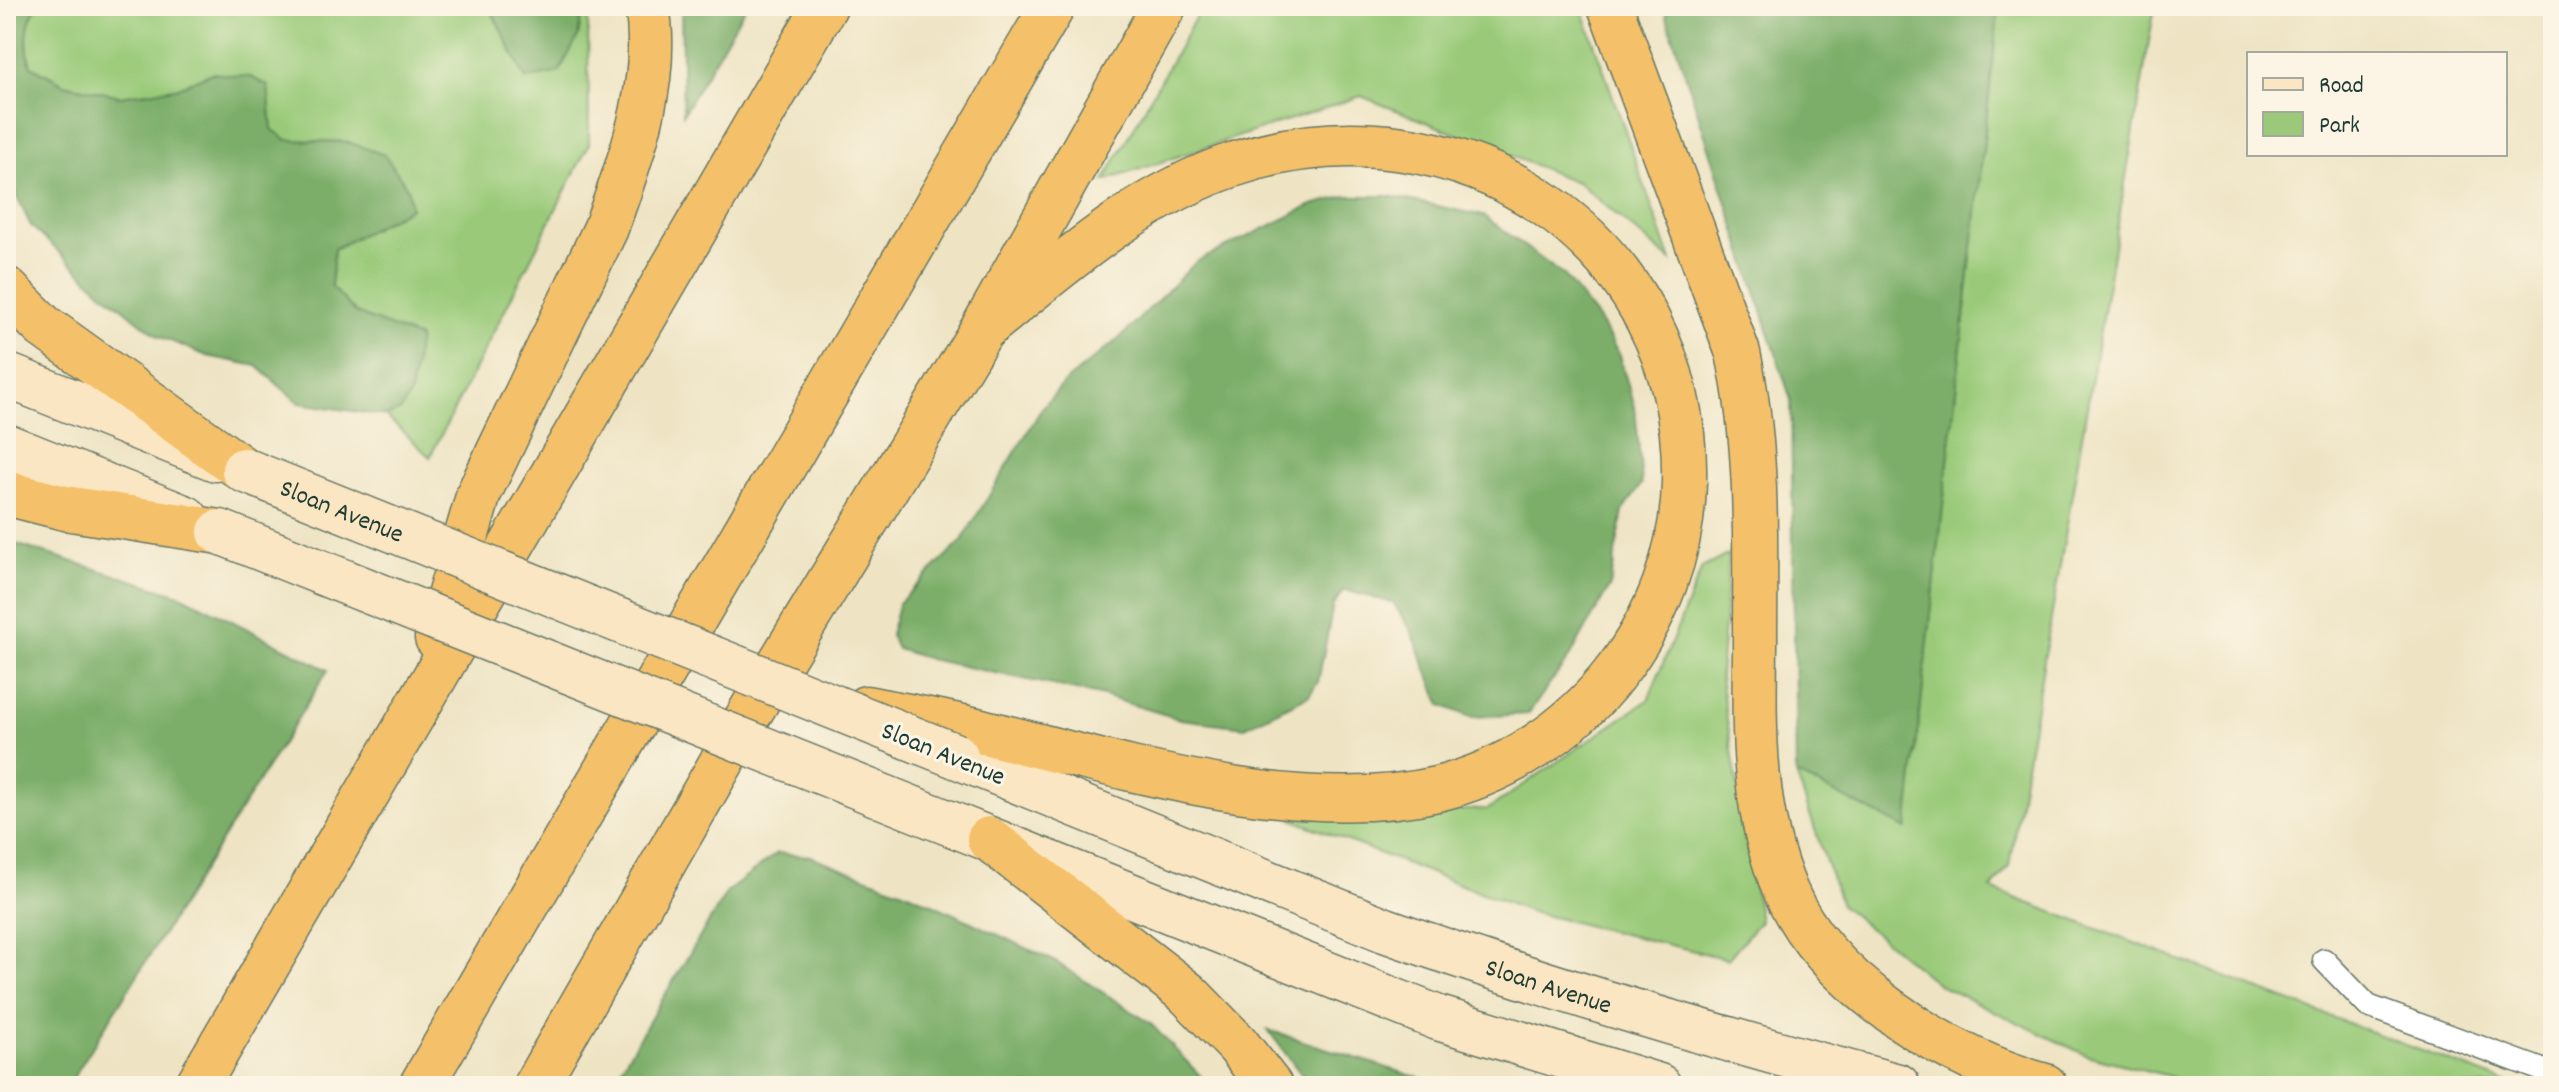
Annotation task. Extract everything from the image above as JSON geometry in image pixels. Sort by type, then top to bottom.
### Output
[{"type":"highway","points":[[421,698],[479,493],[606,228],[618,194],[648,85],[650,52],[647,6]]},
{"type":"highway","points":[[197,1086],[825,6]]},
{"type":"highway","points":[[421,1086],[1053,6]]},
{"type":"highway","points":[[535,1086],[754,706],[982,330],[1164,6]]},
{"type":"highway","points":[[1610,6],[1738,353],[1747,396],[1754,475],[1754,750],[1762,818],[1787,895],[1820,947],[1874,999],[1942,1044],[1989,1066],[2045,1086]]},
{"type":"highway","points":[[961,742],[1103,762],[1268,794],[1369,797],[1414,793],[1464,781],[1496,768],[1544,740],[1587,705],[1624,661],[1648,622],[1666,580],[1678,536],[1684,490],[1684,445],[1671,377],[1655,334],[1618,275],[1587,240],[1533,196],[1470,164],[1422,150],[1369,144],[1314,146],[1259,156],[1210,173],[1143,206],[1063,264],[982,330]]},
{"type":"highway","points":[[6,289],[43,326],[244,470]]},
{"type":"highway","points":[[6,493],[65,508],[220,532]]},
{"type":"highway","points":[[989,839],[1187,993],[1237,1044],[1270,1086]]},
{"type":"main road","name":"Sloan Avenue","points":[[6,375],[807,696],[961,742],[1385,930],[1689,1030],[1898,1086]]},
{"type":"main road","points":[[6,446],[1438,1018],[1659,1086]]},
{"type":"lane","points":[[2324,960],[2368,1006],[2553,1074]]},
{"type":"green space","points":[[6,6],[38,6],[27,34],[31,66],[64,84],[120,96],[176,88],[212,73],[251,77],[268,86],[272,129],[287,140],[348,142],[385,155],[408,189],[411,208],[334,249],[331,286],[356,313],[419,338],[410,395],[401,410],[386,416],[299,403],[257,366],[207,356],[158,336],[102,292],[31,226],[6,175]]},
{"type":"green space","points":[[38,6],[489,6],[526,79],[578,37],[583,6],[588,6],[589,144],[430,457],[386,416],[401,410],[419,338],[356,313],[331,286],[334,249],[411,208],[348,142],[287,140],[272,130],[268,87],[212,73],[176,88],[120,96],[64,84],[31,66],[28,26]]},
{"type":"green space","points":[[489,6],[583,6],[578,37],[559,72],[526,79]]},
{"type":"green space","points":[[681,6],[746,6],[683,114]]},
{"type":"green space","points":[[1202,6],[1581,6],[1671,261],[1579,183],[1361,96],[1104,181]]},
{"type":"green space","points":[[1663,6],[1999,6],[1907,829],[1796,774],[1791,400]]},
{"type":"green space","points":[[1999,6],[2155,6],[2009,866],[1991,889],[2515,1086],[2208,1086],[2086,1055],[1939,985],[1841,905],[1796,774],[1907,828]]},
{"type":"green space","points":[[1347,196],[1389,196],[1484,216],[1564,276],[1599,320],[1618,353],[1635,407],[1642,483],[1623,511],[1610,586],[1571,655],[1528,714],[1471,717],[1441,705],[1411,630],[1393,603],[1344,590],[1333,605],[1318,682],[1308,696],[1245,727],[1180,719],[1100,695],[929,659],[897,649],[890,634],[899,603],[961,542],[1042,408],[1064,383],[1122,336],[1196,262],[1312,205]]},
{"type":"green space","points":[[6,541],[183,596],[328,670],[68,1086],[6,1086]]},
{"type":"green space","points":[[1729,554],[1720,678],[1760,921],[1728,959],[1531,912],[1291,819],[1488,809],[1648,700],[1702,568]]},
{"type":"green space","points":[[777,853],[810,856],[911,894],[1054,961],[1150,1023],[1210,1086],[610,1086],[727,892]]},
{"type":"green space","points":[[1268,1030],[1444,1086],[1310,1086]]}]
